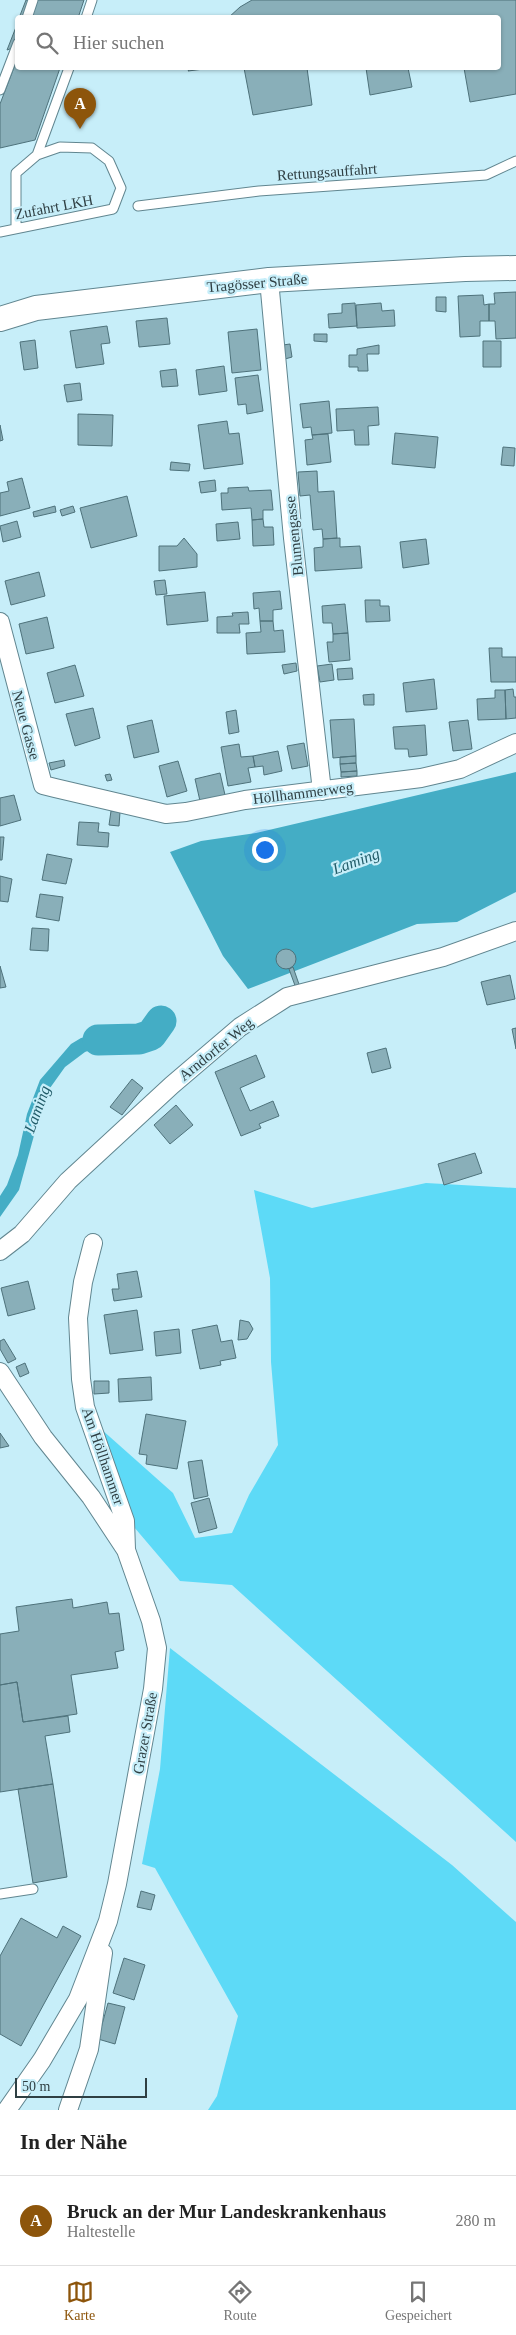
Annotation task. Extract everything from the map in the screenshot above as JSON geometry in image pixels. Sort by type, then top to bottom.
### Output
[{"type":"main road","name":"Tragösser Straße","points":[[0,318],[36,308],[269,280],[516,268]]},
{"type":"street","name":"Blumengasse","points":[[269,280],[293,538],[322,791]]},
{"type":"street","name":"Neue Gasse","points":[[0,622],[43,785],[86,795]]},
{"type":"street","name":"Höllhammerweg","points":[[86,795],[166,814],[186,812],[246,800],[421,778],[460,769],[516,743]]},
{"type":"street","name":"Arndorfer Weg","points":[[0,1251],[22,1234],[68,1181],[172,1085],[240,1027],[287,997],[443,957],[516,931]]},
{"type":"street","name":"Am Höllhammer","points":[[94,1243],[83,1282],[78,1318],[81,1379],[85,1407],[125,1520],[126,1550]]},
{"type":"street","name":"Grazer Straße","points":[[0,1372],[43,1437],[91,1497],[126,1550],[151,1621],[157,1648],[152,1699],[117,1884],[108,1921],[78,1999],[42,2060],[7,2110]]},
{"type":"street","points":[[68,2110],[89,2049],[108,1921]]},
{"type":"lane","points":[[28,15],[33,0]]},
{"type":"lane","points":[[87,15],[92,0]]},
{"type":"lane","points":[[0,90],[15,51]]},
{"type":"lane","points":[[16,228],[16,173],[37,156],[68,70]]},
{"type":"lane","name":"Zufahrt LKH","points":[[0,232],[113,209],[120,188],[109,161],[92,148],[60,147],[37,156]]},
{"type":"lane","name":"Rettungsauffahrt","points":[[138,206],[268,191],[486,175],[516,161]]},
{"type":"lane","points":[[0,1894],[33,1890]]},
{"type":"shaded area","points":[[426,1183],[516,1188],[516,1842],[232,1585],[180,1581],[134,1527],[121,1481],[101,1429],[173,1493],[195,1538],[232,1533],[249,1495],[278,1445],[271,1362],[270,1278],[254,1190],[312,1208]]},
{"type":"shaded area","points":[[170,1648],[452,1865],[516,1922],[516,2110],[208,2110],[217,2096],[238,2016],[155,1868],[142,1864],[160,1769]]},
{"type":"water","points":[[516,772],[516,892],[457,922],[417,924],[248,989],[223,956],[170,852],[201,841],[256,833]]},
{"type":"water","points":[[106,1033],[140,1034],[140,1047],[101,1046],[85,1052],[65,1067],[50,1088],[38,1121],[19,1190],[0,1217],[0,1196],[7,1185],[18,1155],[27,1114],[40,1080],[71,1044],[81,1038]]},
{"type":"building","points":[[26,0],[84,0],[79,15],[20,15]]},
{"type":"building","points":[[252,0],[516,0],[516,94],[470,102],[464,70],[501,70],[501,15],[231,15]]},
{"type":"building","points":[[15,30],[15,47],[7,50]]},
{"type":"building","points":[[15,65],[15,70],[59,70],[35,140],[0,148],[0,104]]},
{"type":"building","points":[[244,70],[307,70],[312,105],[253,115]]},
{"type":"building","points":[[366,70],[408,70],[412,87],[370,95]]},
{"type":"building","points":[[516,292],[516,338],[496,339],[495,321],[489,321],[489,304],[495,304],[494,293]]},
{"type":"building","points":[[483,295],[484,305],[489,304],[489,321],[480,321],[480,336],[460,337],[458,296]]},
{"type":"building","points":[[436,297],[446,297],[446,312],[436,311]]},
{"type":"building","points":[[355,303],[357,326],[329,328],[328,314],[342,313],[342,304]]},
{"type":"building","points":[[381,303],[382,311],[394,310],[395,326],[357,328],[356,305]]},
{"type":"building","points":[[167,318],[170,344],[139,347],[136,321]]},
{"type":"building","points":[[107,326],[110,343],[101,344],[104,364],[76,368],[70,331]]},
{"type":"building","points":[[257,329],[261,370],[232,373],[228,332]]},
{"type":"building","points":[[314,334],[327,334],[327,342],[314,341]]},
{"type":"building","points":[[35,340],[38,368],[24,370],[20,342]]},
{"type":"building","points":[[483,341],[501,341],[501,367],[483,367]]},
{"type":"building","points":[[290,344],[292,357],[285,359],[283,345]]},
{"type":"building","points":[[379,345],[379,354],[367,354],[368,371],[358,371],[358,367],[349,367],[349,355],[357,355],[357,349]]},
{"type":"building","points":[[224,366],[227,391],[199,395],[196,370]]},
{"type":"building","points":[[176,369],[178,386],[162,387],[160,371]]},
{"type":"building","points":[[258,375],[263,411],[247,414],[246,404],[238,405],[235,378]]},
{"type":"building","points":[[80,383],[82,400],[67,402],[64,385]]},
{"type":"building","points":[[329,401],[332,433],[312,435],[311,427],[303,428],[300,404]]},
{"type":"building","points":[[378,407],[379,425],[368,426],[369,445],[355,445],[354,430],[337,431],[336,409]]},
{"type":"building","points":[[78,414],[113,415],[112,446],[78,445]]},
{"type":"building","points":[[227,421],[229,434],[239,433],[243,464],[204,469],[198,425]]},
{"type":"building","points":[[0,425],[3,440],[0,441]]},
{"type":"building","points":[[395,433],[438,437],[435,468],[392,464]]},
{"type":"building","points":[[328,434],[331,462],[307,465],[305,440],[313,439],[312,435]]},
{"type":"building","points":[[503,447],[515,448],[514,466],[501,465]]},
{"type":"building","points":[[171,462],[190,464],[189,471],[170,470]]},
{"type":"building","points":[[317,471],[318,492],[334,491],[337,538],[323,539],[322,529],[313,530],[310,495],[300,496],[298,472]]},
{"type":"building","points":[[22,478],[30,508],[0,516],[0,493],[9,491],[7,482]]},
{"type":"building","points":[[215,480],[216,491],[201,493],[199,482]]},
{"type":"building","points":[[248,487],[249,491],[271,490],[273,510],[263,510],[263,519],[252,520],[251,508],[222,510],[221,493],[228,493],[228,488]]},
{"type":"building","points":[[127,496],[137,536],[91,548],[80,508]]},
{"type":"building","points":[[55,506],[56,512],[34,517],[33,512]]},
{"type":"building","points":[[73,506],[75,512],[62,516],[60,510]]},
{"type":"building","points":[[263,519],[264,527],[273,527],[274,545],[253,546],[252,520]]},
{"type":"building","points":[[17,521],[21,537],[3,542],[0,526]]},
{"type":"building","points":[[238,522],[240,539],[217,541],[216,524]]},
{"type":"building","points":[[184,538],[197,554],[197,567],[159,571],[159,546],[177,546]]},
{"type":"building","points":[[340,538],[340,547],[360,546],[362,568],[315,571],[314,548],[323,547],[323,539]]},
{"type":"building","points":[[426,539],[429,564],[403,568],[400,542]]},
{"type":"building","points":[[39,572],[45,596],[11,605],[5,581]]},
{"type":"building","points":[[165,580],[167,594],[156,595],[154,581]]},
{"type":"building","points":[[280,591],[282,609],[273,610],[273,621],[260,621],[259,608],[254,609],[253,593]]},
{"type":"building","points":[[205,592],[208,621],[167,625],[164,596]]},
{"type":"building","points":[[365,600],[380,600],[380,606],[389,606],[390,621],[366,622]]},
{"type":"building","points":[[345,604],[348,633],[333,634],[332,623],[323,623],[322,606]]},
{"type":"building","points":[[248,612],[249,624],[239,624],[240,633],[217,633],[217,617],[233,616],[232,613]]},
{"type":"building","points":[[47,617],[54,648],[26,654],[19,624]]},
{"type":"building","points":[[260,621],[273,621],[274,631],[283,630],[285,652],[247,654],[246,633],[261,632]]},
{"type":"building","points":[[348,633],[350,660],[329,662],[327,642],[333,642],[333,634]]},
{"type":"building","points":[[489,648],[502,648],[502,657],[516,657],[516,682],[491,682]]},
{"type":"building","points":[[296,663],[297,671],[284,674],[282,665]]},
{"type":"building","points":[[332,664],[334,680],[320,682],[317,666]]},
{"type":"building","points":[[75,665],[84,696],[55,703],[47,673]]},
{"type":"building","points":[[352,668],[353,679],[338,680],[337,669]]},
{"type":"building","points":[[434,679],[437,709],[406,712],[403,683]]},
{"type":"building","points":[[513,689],[514,697],[516,697],[516,718],[506,719],[505,690]]},
{"type":"building","points":[[495,690],[505,690],[506,719],[478,720],[477,699],[495,698]]},
{"type":"building","points":[[374,694],[374,705],[364,705],[363,695]]},
{"type":"building","points":[[93,708],[100,738],[75,746],[66,714]]},
{"type":"building","points":[[236,710],[239,732],[229,734],[226,712]]},
{"type":"building","points":[[354,719],[356,756],[333,758],[330,720]]},
{"type":"building","points":[[152,720],[159,752],[134,758],[127,726]]},
{"type":"building","points":[[468,720],[472,749],[453,751],[449,722]]},
{"type":"building","points":[[425,725],[427,755],[409,757],[408,749],[395,749],[393,727]]},
{"type":"building","points":[[304,743],[308,766],[292,769],[287,746]]},
{"type":"building","points":[[239,744],[241,757],[253,756],[255,767],[248,768],[251,782],[228,786],[221,747]]},
{"type":"building","points":[[278,751],[282,771],[264,775],[263,766],[255,767],[253,756]]},
{"type":"building","points":[[356,756],[356,763],[340,764],[340,757]]},
{"type":"building","points":[[64,760],[65,766],[51,770],[49,763]]},
{"type":"building","points":[[178,761],[187,791],[167,797],[159,766]]},
{"type":"building","points":[[356,763],[357,771],[341,772],[340,764]]},
{"type":"building","points":[[357,771],[357,776],[341,777],[341,772]]},
{"type":"building","points":[[220,773],[225,795],[200,801],[195,779]]},
{"type":"building","points":[[110,774],[112,780],[107,781],[105,775]]},
{"type":"building","points":[[14,795],[21,820],[0,826],[0,798]]},
{"type":"building","points":[[111,811],[120,812],[119,826],[109,825]]},
{"type":"building","points":[[79,822],[99,823],[98,832],[109,833],[108,847],[77,845]]},
{"type":"building","points":[[0,837],[4,837],[2,860],[0,860]]},
{"type":"building","points":[[47,854],[72,859],[66,884],[42,880]]},
{"type":"building","points":[[0,876],[12,879],[8,902],[0,901]]},
{"type":"building","points":[[40,894],[63,897],[59,921],[36,917]]},
{"type":"building","points":[[32,928],[49,929],[48,951],[30,950]]},
{"type":"building","points":[[282,949],[290,949],[296,955],[296,963],[290,969],[282,969],[276,963],[276,955]]},
{"type":"building","points":[[0,966],[6,987],[0,988]]},
{"type":"building","points":[[293,967],[301,990],[297,991],[289,969]]},
{"type":"building","points":[[510,975],[515,999],[487,1005],[481,982]]},
{"type":"building","points":[[516,1028],[516,1049],[512,1029]]},
{"type":"building","points":[[386,1048],[391,1068],[372,1073],[367,1053]]},
{"type":"building","points":[[256,1055],[265,1077],[240,1088],[250,1111],[273,1101],[279,1116],[259,1124],[261,1128],[241,1136],[215,1072]]},
{"type":"building","points":[[132,1079],[143,1088],[122,1115],[110,1107]]},
{"type":"building","points":[[176,1105],[193,1125],[170,1144],[154,1125]]},
{"type":"building","points":[[475,1153],[482,1173],[444,1185],[438,1164]]},
{"type":"building","points":[[137,1271],[142,1297],[114,1301],[112,1289],[119,1289],[117,1274]]},
{"type":"building","points":[[28,1281],[35,1309],[8,1316],[1,1288]]},
{"type":"building","points":[[137,1310],[143,1350],[110,1354],[104,1315]]},
{"type":"building","points":[[240,1320],[249,1322],[253,1329],[247,1339],[238,1340]]},
{"type":"building","points":[[217,1325],[221,1342],[232,1340],[236,1358],[220,1361],[221,1365],[200,1369],[192,1330]]},
{"type":"building","points":[[179,1329],[181,1353],[156,1356],[154,1332]]},
{"type":"building","points":[[4,1339],[16,1359],[8,1363],[0,1349],[0,1341]]},
{"type":"building","points":[[25,1363],[29,1373],[20,1377],[16,1367]]},
{"type":"building","points":[[151,1377],[152,1400],[119,1402],[118,1379]]},
{"type":"building","points":[[94,1381],[109,1381],[109,1393],[94,1394]]},
{"type":"building","points":[[146,1414],[186,1421],[177,1469],[146,1464],[147,1455],[139,1454]]},
{"type":"building","points":[[0,1433],[9,1446],[0,1448]]},
{"type":"building","points":[[202,1460],[208,1496],[194,1499],[188,1462]]},
{"type":"building","points":[[209,1498],[217,1528],[199,1533],[191,1503]]},
{"type":"building","points":[[72,1599],[73,1608],[107,1602],[109,1614],[119,1613],[124,1650],[115,1652],[118,1668],[71,1675],[77,1714],[23,1722],[17,1682],[0,1685],[0,1634],[19,1631],[16,1607]]},
{"type":"building","points":[[17,1682],[23,1722],[68,1716],[70,1732],[45,1736],[53,1784],[0,1792],[0,1685]]},
{"type":"building","points":[[53,1784],[67,1877],[33,1883],[18,1789]]},
{"type":"building","points":[[141,1891],[155,1895],[151,1910],[137,1907]]},
{"type":"building","points":[[21,1918],[57,1938],[63,1926],[81,1936],[21,2046],[0,2034],[0,1956]]},
{"type":"building","points":[[124,1958],[145,1965],[134,2000],[113,1993]]},
{"type":"building","points":[[108,2003],[125,2007],[115,2044],[98,2039]]},
{"type":"waterway","name":"Laming","points":[[98,1040],[139,1039],[151,1035],[161,1021]]},
{"type":"place","name":"Bruck an der Mur Landeskrankenhaus","points":[[80,129]]}]
